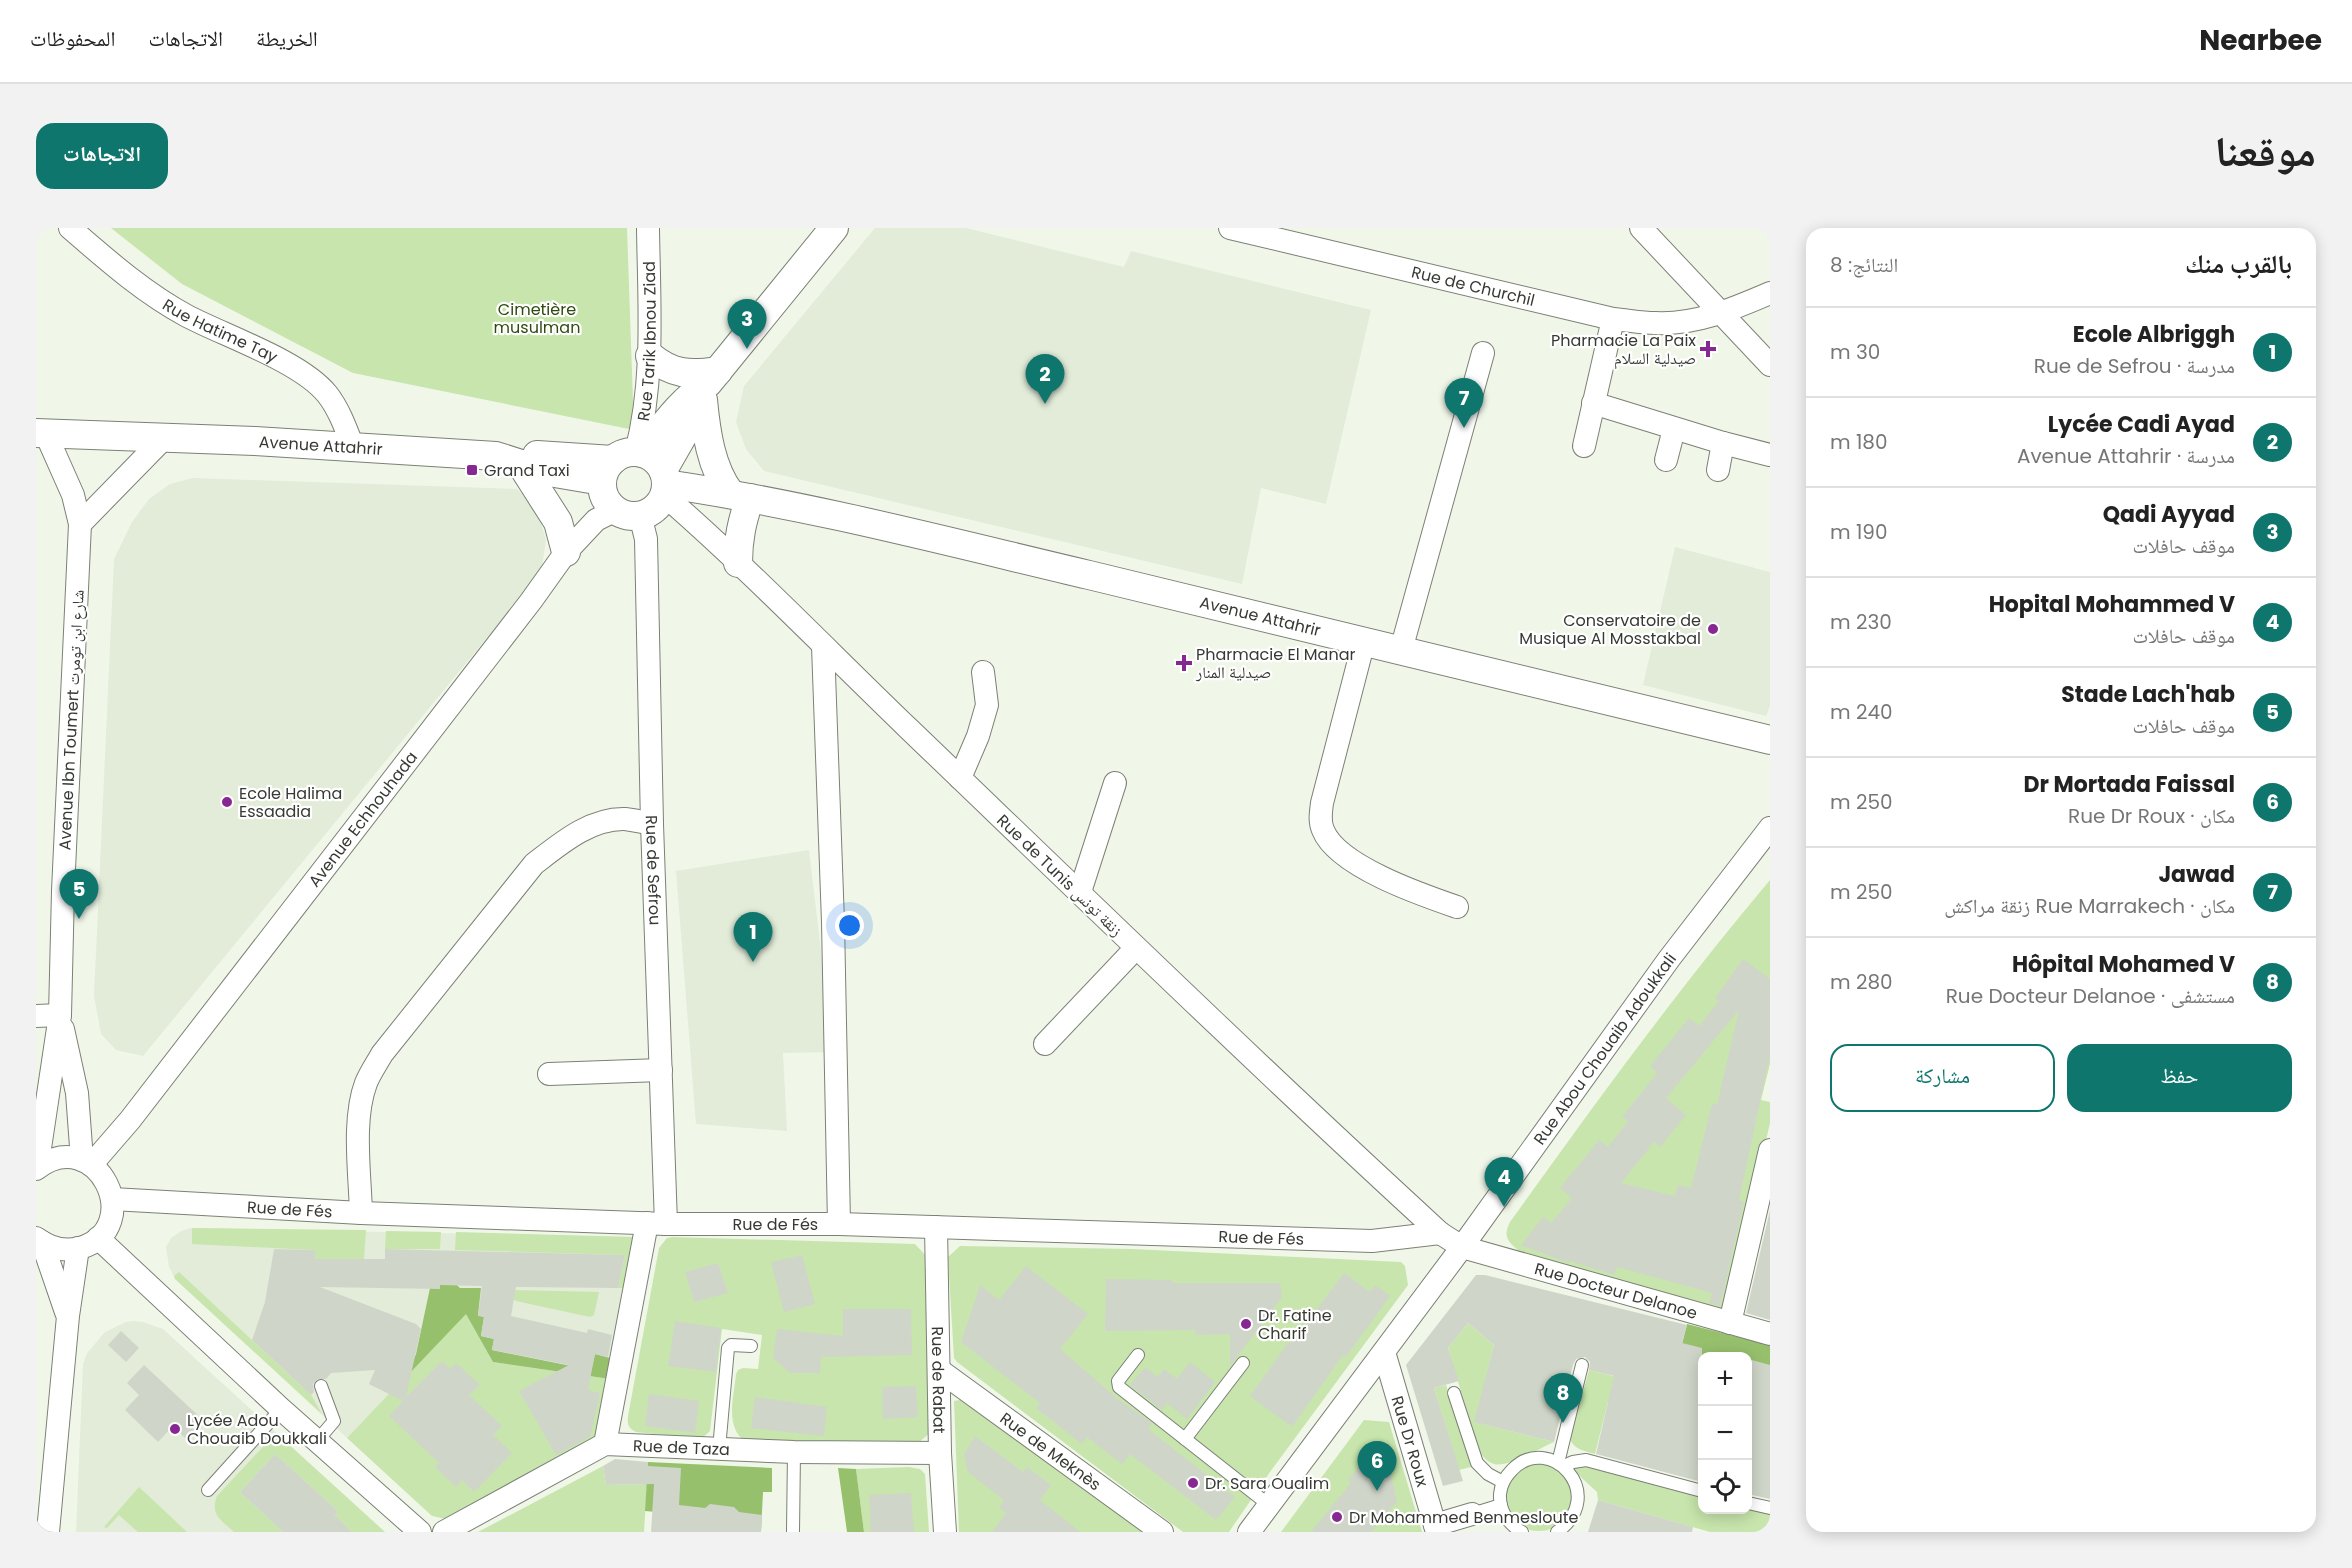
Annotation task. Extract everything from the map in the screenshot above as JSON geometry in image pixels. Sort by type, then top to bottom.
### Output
[{"type":"street","name":"Rue Hatime Tay","points":[[69,228],[145,291],[188,316],[275,358],[319,385],[333,402],[353,447]]},
{"type":"street","name":"Rue Tarik Ibnou Ziad","points":[[631,485],[641,432],[650,356],[648,228]]},
{"type":"street","name":"Avenue Echhouhada","points":[[97,1202],[130,1120],[531,601],[566,552],[631,485],[682,404],[693,393],[710,385],[834,228]]},
{"type":"street","name":"Rue de Churchil","points":[[1230,228],[1613,319],[1655,324],[1684,322],[1720,314],[1770,293]]},
{"type":"street","points":[[1641,228],[1770,365]]},
{"type":"street","points":[[1584,446],[1613,319]]},
{"type":"street","points":[[1401,650],[1483,353]]},
{"type":"street","points":[[650,356],[660,364],[710,385],[711,451],[721,481],[740,496],[738,563]]},
{"type":"street","points":[[1593,403],[1674,429],[1770,455]]},
{"type":"street","points":[[1666,460],[1674,429]]},
{"type":"street","name":"Avenue Attahrir","points":[[40,432],[353,447],[508,460],[552,454],[631,485],[740,496],[884,527],[1770,740]]},
{"type":"street","name":"Avenue Ibn Toumert شارع ابن تومرت","points":[[37,1169],[60,1015],[63,891],[80,524],[73,495],[40,432]]},
{"type":"street","points":[[80,524],[164,438]]},
{"type":"street","points":[[1718,470],[1724,443]]},
{"type":"street","points":[[508,460],[558,522],[566,552]]},
{"type":"street","name":"Rue de Tunis زنقة تونس","points":[[631,485],[718,542],[1080,892],[1135,949],[1440,1233],[1462,1247]]},
{"type":"street","name":"Rue de Sefrou","points":[[605,1444],[657,1223],[661,1070],[652,824],[646,539],[631,485]]},
{"type":"street","points":[[1364,641],[1322,803],[1320,821],[1323,832],[1330,843],[1349,860],[1416,893],[1457,907]]},
{"type":"street","points":[[823,646],[833,922],[839,1224]]},
{"type":"street","points":[[960,778],[978,736],[987,705],[983,672]]},
{"type":"street","points":[[1080,892],[1115,783]]},
{"type":"street","points":[[361,1213],[360,1107],[366,1082],[382,1054],[534,864],[565,840],[598,824],[624,819],[652,824]]},
{"type":"street","name":"Rue Abou Chouaib Adoukkali","points":[[1250,1532],[1462,1247],[1669,959],[1770,828]]},
{"type":"street","points":[[1045,1044],[1135,949]]},
{"type":"street","points":[[36,1016],[60,1015]]},
{"type":"street","name":"Avenue Ibn Toumert شارع ابن تومرت","points":[[48,1532],[68,1316],[97,1202],[60,1015]]},
{"type":"street","points":[[549,1074],[661,1070]]},
{"type":"street","points":[[1730,1323],[1770,1150]]},
{"type":"street","points":[[37,1169],[51,1160],[61,1158],[97,1202],[135,1270],[281,1409],[420,1532]]},
{"type":"street","points":[[39,1240],[60,1249],[97,1202]]},
{"type":"street","name":"Rue de Fés","points":[[97,1202],[657,1223],[839,1224],[1372,1241],[1440,1233]]},
{"type":"street","name":"Rue de Rabat","points":[[936,1227],[940,1453],[945,1532]]},
{"type":"street","name":"Avenue Ibn Toumert شارع ابن تومرت","points":[[39,1240],[68,1316]]},
{"type":"street","name":"Rue Docteur Delanoe","points":[[1462,1247],[1770,1334]]},
{"type":"street","name":"Rue Dr Roux","points":[[1384,1352],[1436,1528]]},
{"type":"street","name":"Rue de Meknès","points":[[939,1370],[1162,1532]]},
{"type":"street","points":[[444,1532],[605,1444]]},
{"type":"street","name":"Rue de Taza","points":[[605,1444],[794,1452],[940,1453]]},
{"type":"street","points":[[1436,1528],[1472,1514]]},
{"type":"lane","points":[[719,1449],[728,1348],[731,1345],[751,1346]]},
{"type":"lane","points":[[1138,1355],[1120,1375],[1119,1387],[1269,1505]]},
{"type":"lane","points":[[1185,1440],[1243,1363]]},
{"type":"lane","points":[[1561,1465],[1582,1365]]},
{"type":"lane","points":[[317,1441],[334,1421],[321,1386]]},
{"type":"lane","points":[[1454,1393],[1478,1463],[1488,1474],[1503,1482]]},
{"type":"lane","points":[[208,1490],[281,1409]]},
{"type":"lane","points":[[793,1532],[794,1452]]},
{"type":"lane","points":[[1522,1532],[1509,1522],[1501,1505],[1503,1482],[1516,1466],[1527,1460],[1540,1458],[1561,1465],[1572,1476],[1577,1488],[1578,1501],[1575,1514],[1568,1525],[1557,1532]]},
{"type":"lane","points":[[1561,1465],[1586,1460],[1698,1490]]},
{"type":"lane","points":[[1752,1504],[1770,1508]]},
{"type":"lane","points":[[1472,1514],[1501,1505]]},
{"type":"shaded area","points":[[875,228],[966,228],[1124,267],[1131,251],[1371,310],[1326,504],[1261,488],[1242,584],[764,471],[746,449],[736,422],[744,386]]},
{"type":"shaded area","name":"Ecole Halima Essaadia","points":[[193,478],[517,489],[537,509],[546,540],[541,572],[143,1056],[116,1050],[101,1034],[94,996],[114,559],[132,522],[149,499],[170,484]]},
{"type":"shaded area","name":"Conservatoire de Musique Al Mosstakbal","points":[[1675,547],[1770,572],[1770,706],[1766,716],[1643,685]]},
{"type":"shaded area","points":[[809,850],[833,1052],[783,1053],[787,1131],[696,1124],[676,871]]},
{"type":"shaded area","points":[[192,1228],[633,1237],[610,1379],[493,1362],[466,1314],[347,1438],[175,1279],[169,1267],[166,1247],[171,1238],[181,1231]]},
{"type":"shaded area","name":"Lycée Adou Chouaib Doukkali","points":[[134,1321],[163,1329],[385,1532],[76,1532],[83,1364],[87,1353],[105,1332],[126,1322]]},
{"type":"green space","name":"Cimetière musulman","points":[[111,228],[627,228],[634,430],[353,373],[182,284]]},
{"type":"green space","points":[[1770,880],[1770,1064],[1761,1100],[1770,1102],[1770,1123],[1727,1312],[1519,1251],[1507,1238],[1510,1222],[1669,1005]]},
{"type":"green space","points":[[192,1228],[366,1230],[364,1259],[315,1259],[314,1250],[192,1244]]},
{"type":"green space","points":[[386,1231],[441,1232],[440,1249],[385,1249]]},
{"type":"green space","points":[[456,1232],[633,1237],[629,1288],[618,1288],[625,1255],[455,1250]]},
{"type":"green space","points":[[667,1238],[915,1244],[928,1258],[930,1433],[918,1443],[746,1442],[739,1436],[733,1420],[732,1402],[736,1374],[743,1368],[758,1369],[762,1335],[722,1329],[710,1431],[701,1439],[636,1432],[631,1429],[628,1416],[659,1248]]},
{"type":"green space","points":[[960,1246],[1132,1249],[1401,1262],[1405,1266],[1408,1285],[1270,1472],[1229,1532],[1183,1532],[957,1362],[954,1358],[948,1257]]},
{"type":"green space","points":[[179,1272],[311,1395],[322,1414],[175,1279],[174,1276]]},
{"type":"green space","points":[[440,1282],[455,1283],[460,1288],[481,1288],[478,1315],[484,1317],[481,1336],[494,1339],[492,1350],[591,1370],[595,1354],[610,1358],[615,1336],[610,1379],[493,1362],[466,1314],[406,1377],[416,1354],[430,1288]]},
{"type":"green space","points":[[513,1290],[599,1292],[594,1315],[590,1317],[516,1301],[513,1299]]},
{"type":"green space","points":[[466,1313],[493,1362],[610,1379],[598,1437],[446,1519],[432,1516],[347,1438]]},
{"type":"green space","points":[[1468,1323],[1494,1345],[1475,1422],[1554,1442],[1515,1460],[1500,1464],[1489,1462],[1479,1452],[1448,1348]]},
{"type":"green space","points":[[1687,1324],[1770,1345],[1770,1405],[1752,1400],[1752,1352],[1698,1352],[1698,1387],[1673,1380]]},
{"type":"green space","points":[[1589,1370],[1613,1376],[1634,1373],[1608,1402],[1595,1454],[1577,1448],[1570,1439]]},
{"type":"green space","points":[[1446,1385],[1471,1467],[1459,1470],[1434,1388]]},
{"type":"green space","points":[[964,1399],[1144,1532],[959,1532],[954,1401]]},
{"type":"green space","points":[[1364,1420],[1389,1422],[1422,1532],[1281,1532]]},
{"type":"green space","points":[[276,1433],[385,1532],[352,1532],[335,1515],[338,1511],[275,1454],[240,1492],[283,1532],[234,1532],[225,1524],[216,1513],[217,1496]]},
{"type":"green space","points":[[648,1462],[772,1468],[772,1492],[763,1492],[761,1532],[677,1532],[679,1514],[645,1511]]},
{"type":"green space","points":[[1539,1463],[1552,1465],[1563,1473],[1571,1484],[1573,1497],[1571,1510],[1563,1521],[1552,1529],[1539,1531],[1526,1529],[1515,1521],[1507,1510],[1505,1497],[1507,1484],[1515,1473],[1526,1465]]},
{"type":"green space","points":[[1588,1464],[1698,1493],[1698,1514],[1752,1514],[1752,1506],[1770,1511],[1770,1532],[1710,1532],[1598,1500],[1597,1492],[1572,1469],[1572,1466]]},
{"type":"green space","points":[[603,1466],[606,1485],[647,1484],[644,1532],[478,1532]]},
{"type":"green space","points":[[909,1467],[920,1469],[925,1474],[929,1532],[864,1532],[856,1469]]},
{"type":"green space","points":[[838,1468],[856,1469],[864,1532],[847,1532]]},
{"type":"green space","points":[[139,1487],[187,1532],[138,1532],[119,1515],[107,1528],[104,1527]]},
{"type":"building","points":[[1743,959],[1770,979],[1770,1055],[1739,1200],[1744,1202],[1720,1306],[1709,1303],[1712,1293],[1617,1267],[1614,1275],[1570,1261],[1569,1263],[1521,1245],[1543,1217],[1551,1223],[1572,1198],[1560,1188],[1599,1140],[1608,1147],[1628,1121],[1622,1117],[1657,1073],[1650,1066],[1689,1018],[1699,1026],[1719,1001],[1715,998]],"holes":[[[1739,1010],[1717,1105],[1712,1104],[1691,1188],[1678,1185],[1675,1196],[1621,1183],[1654,1142],[1660,1147],[1686,1115],[1666,1098]]]},
{"type":"building","points":[[1770,1210],[1770,1320],[1746,1313]]},
{"type":"building","points":[[274,1249],[315,1250],[315,1259],[385,1259],[385,1249],[625,1255],[618,1288],[516,1287],[511,1316],[587,1333],[588,1329],[612,1335],[608,1357],[595,1354],[588,1390],[600,1393],[590,1437],[556,1455],[519,1391],[569,1365],[492,1350],[494,1339],[481,1336],[484,1317],[478,1316],[482,1286],[440,1285],[440,1289],[320,1287],[416,1324],[421,1329],[406,1397],[442,1361],[450,1369],[456,1363],[480,1385],[469,1395],[502,1426],[493,1435],[512,1453],[474,1492],[462,1480],[456,1487],[435,1467],[439,1463],[389,1416],[403,1401],[369,1384],[375,1370],[331,1373],[326,1379],[318,1379],[313,1384],[314,1392],[311,1395],[252,1340],[265,1302]]},
{"type":"building","points":[[802,1255],[815,1304],[784,1312],[771,1262]]},
{"type":"building","points":[[718,1263],[728,1293],[694,1302],[685,1272]]},
{"type":"building","points":[[1026,1266],[1088,1314],[1060,1349],[1118,1399],[1152,1423],[1148,1429],[1235,1497],[1216,1520],[1130,1454],[1122,1464],[1087,1437],[1082,1444],[1036,1408],[1040,1403],[961,1342],[980,1285],[999,1300]]},
{"type":"building","points":[[1344,1273],[1370,1292],[1375,1285],[1390,1296],[1346,1357],[1343,1355],[1292,1427],[1250,1396],[1289,1342],[1291,1343]]},
{"type":"building","points":[[1476,1275],[1485,1275],[1687,1325],[1682,1343],[1702,1348],[1702,1352],[1698,1352],[1698,1481],[1596,1454],[1614,1376],[1589,1370],[1590,1362],[1585,1357],[1576,1359],[1573,1365],[1554,1442],[1474,1422],[1494,1345],[1468,1323],[1448,1348],[1459,1381],[1434,1388],[1463,1481],[1443,1486],[1406,1365]]},
{"type":"building","points":[[1106,1279],[1172,1280],[1172,1283],[1280,1283],[1282,1297],[1230,1366],[1230,1334],[1195,1335],[1195,1330],[1105,1331]]},
{"type":"building","points":[[843,1309],[911,1309],[912,1355],[821,1357],[820,1373],[790,1373],[773,1358],[777,1329],[843,1336]]},
{"type":"building","points":[[675,1321],[721,1328],[716,1372],[668,1366]]},
{"type":"building","points":[[121,1331],[139,1348],[126,1362],[108,1345]]},
{"type":"building","points":[[1752,1360],[1770,1365],[1770,1499],[1752,1495]]},
{"type":"building","points":[[1190,1362],[1215,1382],[1187,1419],[1167,1403],[1162,1410],[1130,1385],[1145,1367],[1158,1377],[1164,1369],[1177,1379]]},
{"type":"building","points":[[144,1365],[203,1420],[186,1439],[173,1426],[158,1442],[125,1410],[139,1395],[127,1383]]},
{"type":"building","points":[[916,1386],[918,1417],[883,1419],[882,1387]]},
{"type":"building","points":[[649,1394],[699,1401],[695,1433],[645,1426]]},
{"type":"building","points":[[755,1397],[827,1407],[824,1436],[751,1428]]},
{"type":"building","points":[[975,1436],[1023,1472],[1027,1467],[1051,1485],[1040,1500],[1080,1532],[992,1532],[1006,1513],[999,1507],[1004,1500],[968,1472],[964,1454]]},
{"type":"building","points":[[1374,1447],[1387,1458],[1397,1501],[1371,1532],[1311,1532],[1351,1483],[1348,1480]]},
{"type":"building","points":[[275,1454],[338,1511],[335,1515],[352,1532],[283,1532],[240,1492]]},
{"type":"building","points":[[615,1459],[648,1462],[648,1466],[681,1468],[679,1505],[705,1508],[710,1504],[734,1507],[739,1512],[762,1515],[761,1532],[651,1532],[654,1484],[606,1485],[603,1466]]},
{"type":"building","points":[[911,1493],[914,1532],[871,1532],[869,1495]]},
{"type":"building","points":[[1598,1500],[1693,1527],[1692,1532],[1588,1532]]},
{"type":"place","name":"Qadi Ayyad","points":[[747,349]]},
{"type":"place","name":"Pharmacie La Paix صيدلية السلام","points":[[1708,349]]},
{"type":"place","name":"Lycée Cadi Ayad","points":[[1045,404]]},
{"type":"place","name":"Jawad","points":[[1464,428]]},
{"type":"place","name":"Grand Taxi","points":[[472,470]]},
{"type":"place","name":"Conservatoire de Musique Al Mosstakbal","points":[[1713,629]]},
{"type":"place","name":"Pharmacie El Manar صيدلية المنار","points":[[1184,663]]},
{"type":"place","name":"Ecole Halima Essaadia","points":[[227,802]]},
{"type":"place","name":"Stade Lach'hab","points":[[79,919]]},
{"type":"place","name":"Ecole Albriggh","points":[[753,962]]},
{"type":"place","name":"Hopital Mohammed V","points":[[1504,1207]]},
{"type":"place","name":"Dr. Fatine Charif","points":[[1246,1324]]},
{"type":"place","name":"Hôpital Mohamed V","points":[[1563,1423]]},
{"type":"place","name":"Lycée Adou Chouaib Doukkali","points":[[175,1429]]},
{"type":"place","name":"Dr. Sara Oualim","points":[[1193,1483]]},
{"type":"place","name":"Dr Mortada Faissal","points":[[1377,1491]]},
{"type":"place","name":"Dr Mohammed Benmesloute","points":[[1337,1517]]}]
